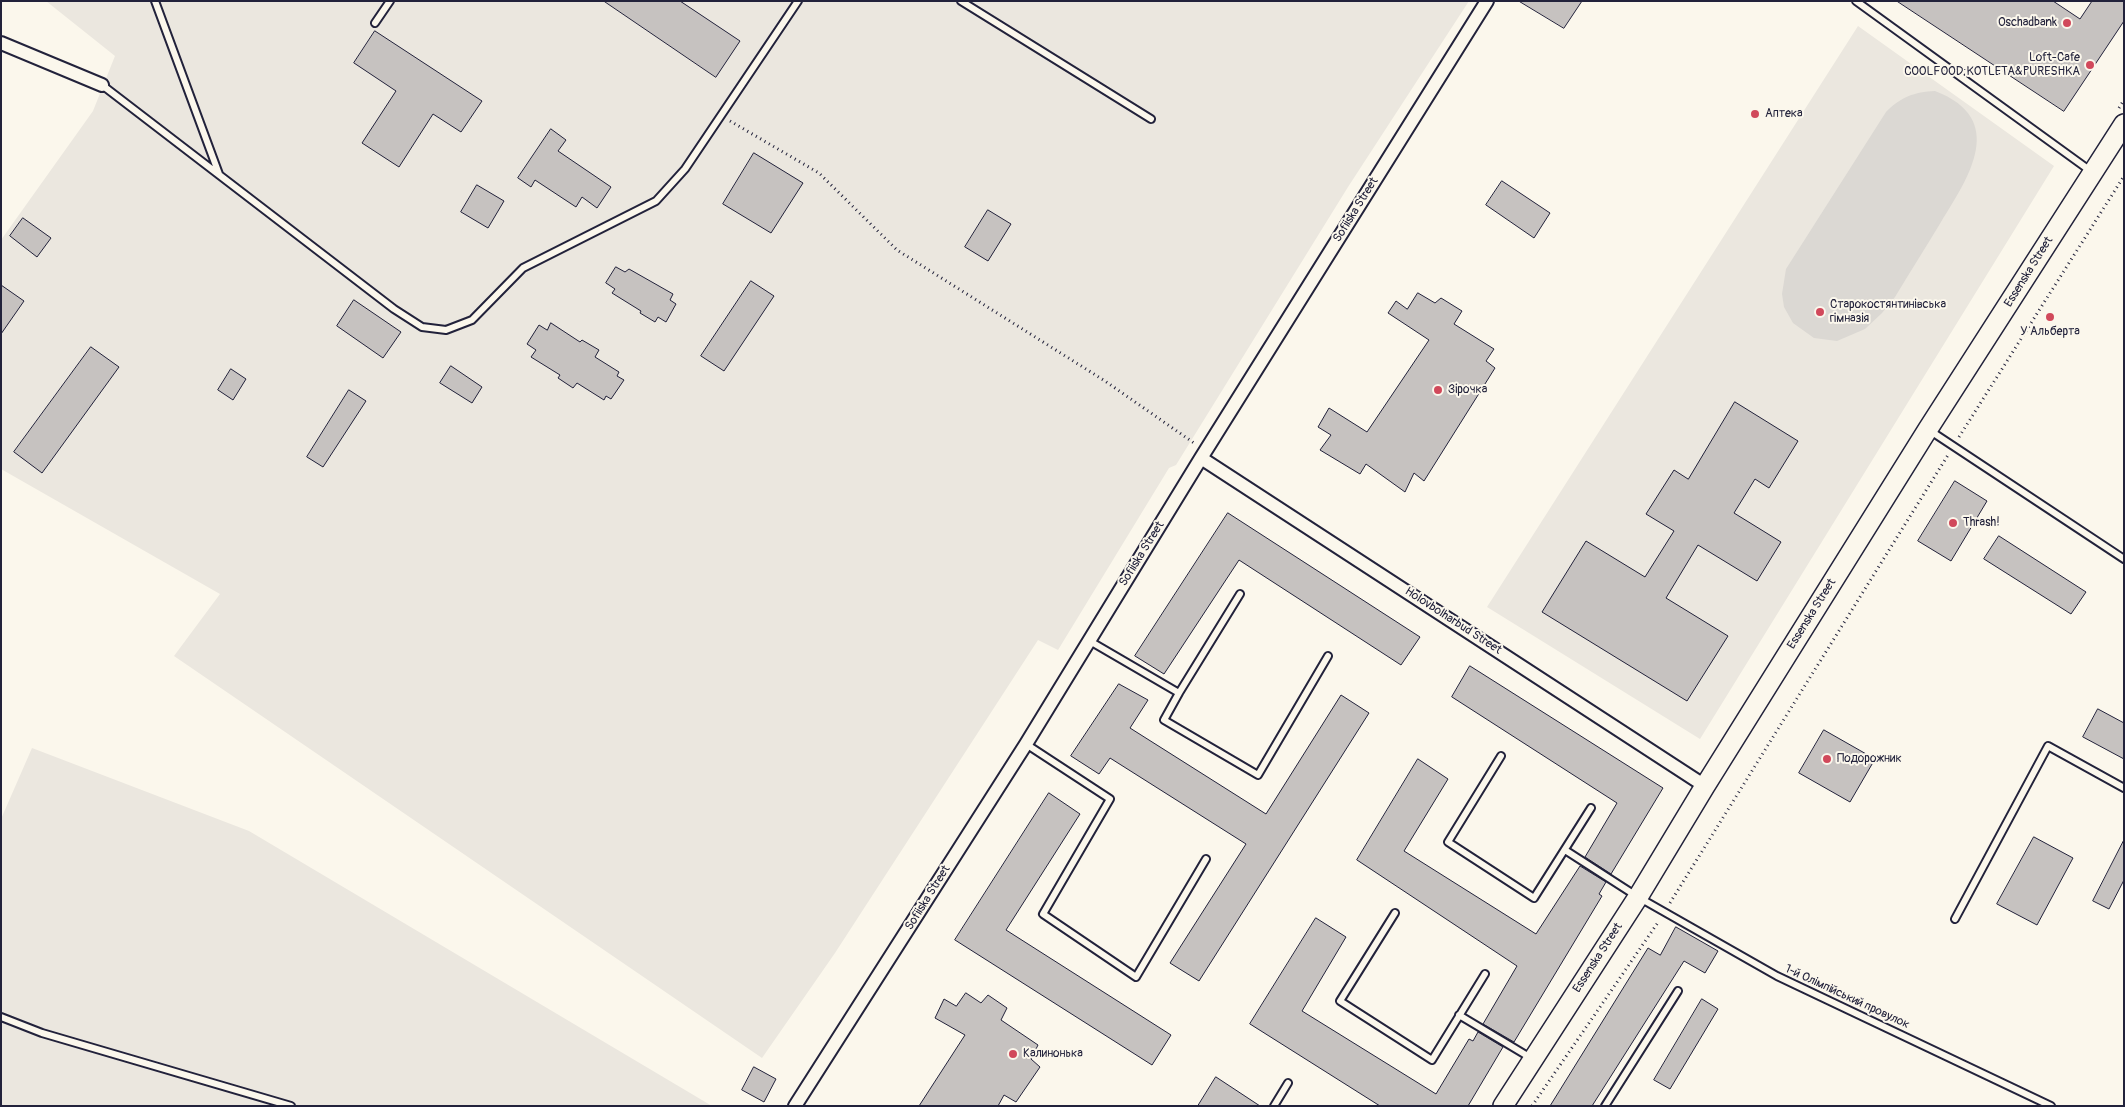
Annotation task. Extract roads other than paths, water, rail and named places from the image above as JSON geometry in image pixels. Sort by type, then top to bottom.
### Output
[{"type":"street","name":"Sofiiska Street","points":[[795,1106],[1026,744],[1200,458],[1487,1]]},
{"type":"street","points":[[1,43],[102,85]]},
{"type":"street","name":"Essenska Street","points":[[1503,1106],[1638,897],[1705,786],[1928,430],[2124,124]]},
{"type":"street","name":"Holovbolharbud Street","points":[[1200,458],[1705,786]]},
{"type":"lane","points":[[155,1],[219,174]]},
{"type":"lane","points":[[375,23],[390,1]]},
{"type":"lane","points":[[102,85],[394,309],[422,327],[446,330],[472,320],[522,268],[656,201],[685,169],[798,1]]},
{"type":"lane","points":[[961,1],[1151,119]]},
{"type":"lane","points":[[1856,1],[2092,172]]},
{"type":"lane","points":[[1928,430],[2124,559]]},
{"type":"lane","points":[[1240,594],[1164,720],[1258,775],[1328,656]]},
{"type":"lane","points":[[1088,640],[1179,693]]},
{"type":"lane","points":[[1026,744],[1110,799],[1043,914],[1136,977],[1206,859]]},
{"type":"lane","points":[[1955,919],[2048,746],[2124,788]]},
{"type":"lane","points":[[1501,756],[1448,842],[1534,898],[1591,808]]},
{"type":"lane","name":"1-й Олімпійський провулок","points":[[1565,850],[1638,897],[1777,976],[2051,1106]]},
{"type":"lane","points":[[1395,913],[1340,1002],[1432,1060],[1485,974]]},
{"type":"lane","points":[[1605,1106],[1678,991]]},
{"type":"lane","points":[[1459,1015],[1532,1059]]},
{"type":"lane","points":[[1,1017],[42,1034],[291,1106]]},
{"type":"lane","points":[[1274,1106],[1288,1083]]},
{"type":"place","name":"Oschadbank","points":[[2067,23]]},
{"type":"place","name":"Loft-Cafe COOLFOOD;KOTLETA&PURESHKA","points":[[2090,65]]},
{"type":"place","name":"Аптека","points":[[1755,114]]},
{"type":"place","name":"Старокостянтинівська гімназія","points":[[1820,312]]},
{"type":"place","name":"У Альберта","points":[[2050,317]]},
{"type":"place","name":"Зірочка","points":[[1438,390]]},
{"type":"place","name":"Thrash!","points":[[1953,523]]},
{"type":"place","name":"Подорожник","points":[[1827,759]]},
{"type":"place","name":"Калинонька","points":[[1013,1054]]}]
